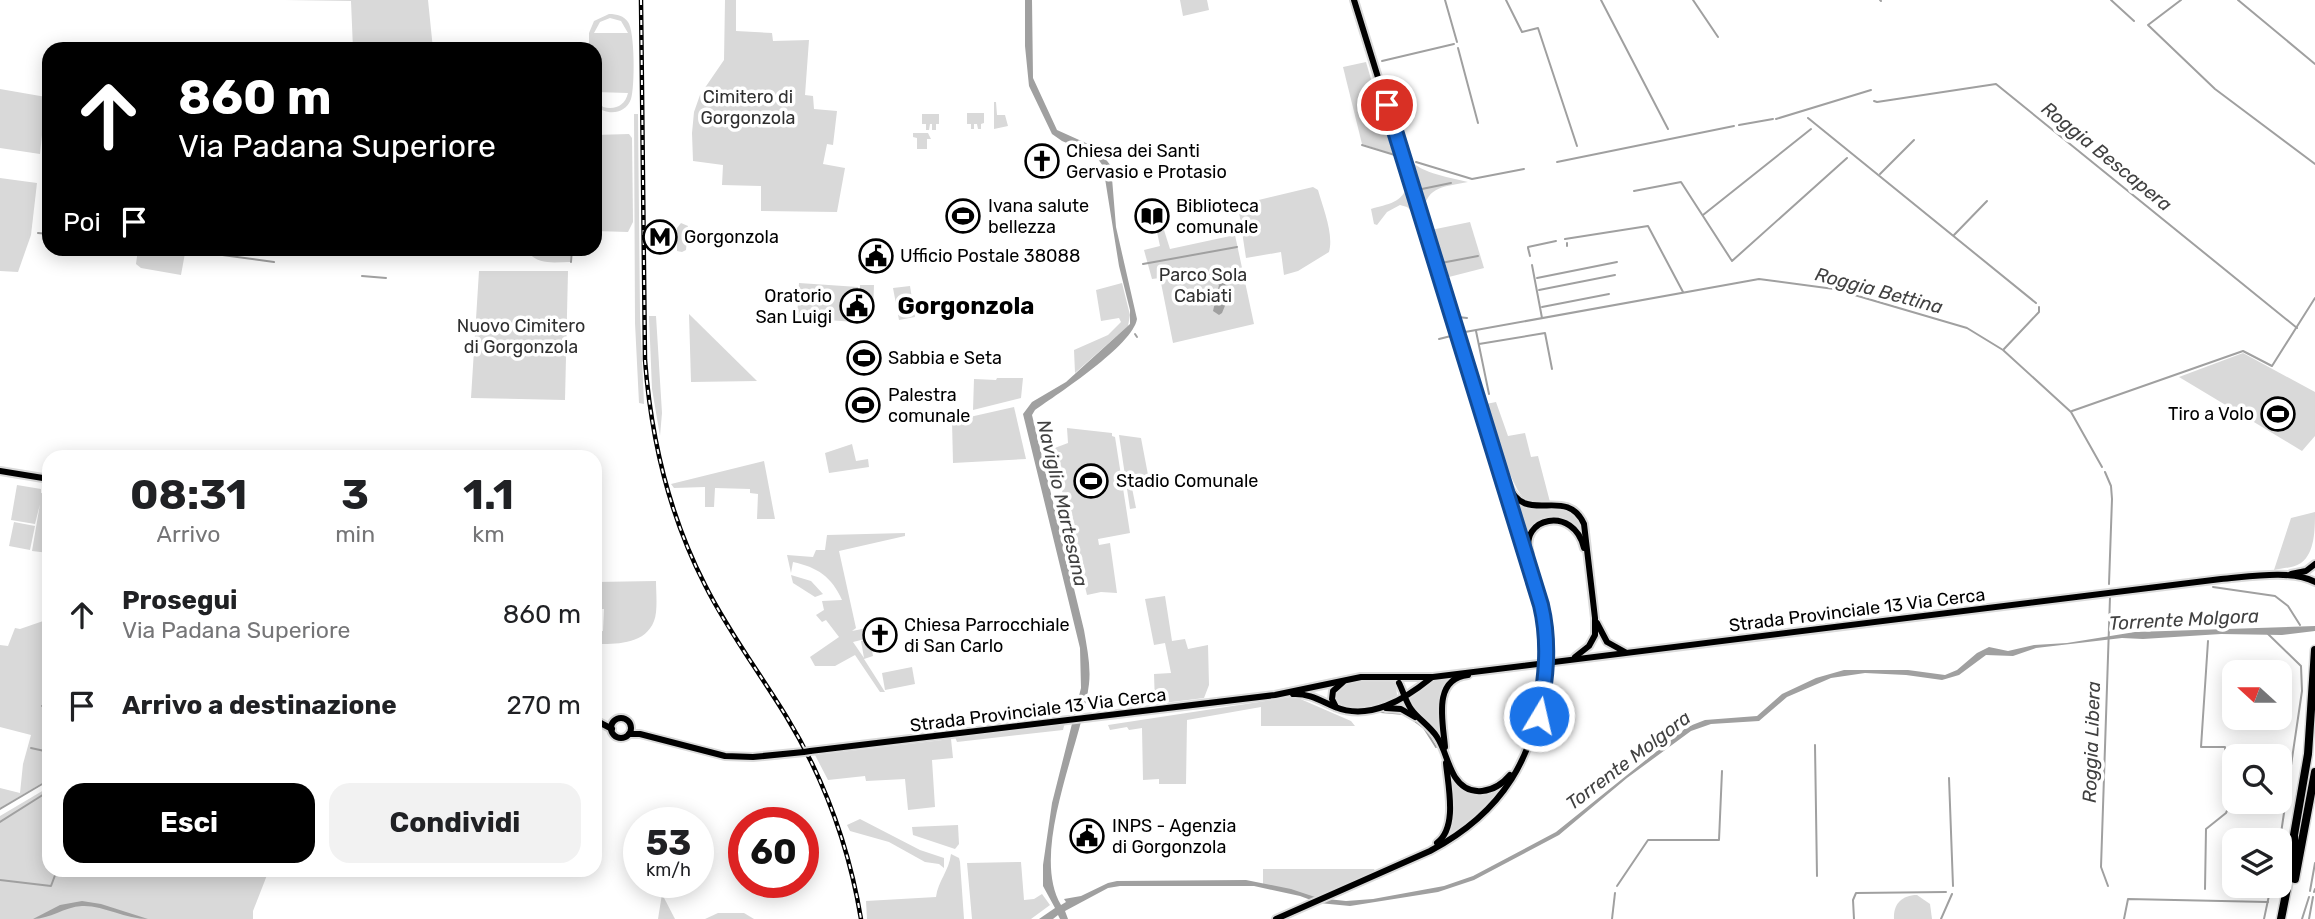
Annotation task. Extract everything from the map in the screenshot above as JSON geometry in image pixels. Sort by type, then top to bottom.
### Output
[{"type":"highway","points":[[2299,845],[2294,835],[2309,746],[2315,650]]},
{"type":"highway","points":[[2287,919],[2315,733]]},
{"type":"highway","points":[[2281,919],[2315,772]]},
{"type":"highway","points":[[2299,845],[2315,789]]},
{"type":"main road","points":[[1276,919],[1442,844],[1475,820],[1503,790],[1528,751],[1539,716],[1545,675],[1547,646],[1544,616],[1534,580],[1354,0]]},
{"type":"main road","points":[[1496,457],[1510,489],[1521,503],[1534,507],[1564,505],[1578,514],[1585,528],[1598,634],[1596,647],[1601,655]]},
{"type":"main road","points":[[0,471],[42,478]]},
{"type":"main road","points":[[1534,580],[1528,540],[1535,528],[1548,520],[1563,521],[1578,532],[1589,574]]},
{"type":"main road","name":"Strada Provinciale 13 Via Cerca","points":[[643,734],[725,756],[753,757],[807,752],[1275,695],[1380,676],[1397,681],[1433,677],[2221,579],[2286,575],[2306,571],[2315,564]]},
{"type":"main road","name":"Strada Provinciale 13 Via Cerca","points":[[2286,575],[2315,581],[2315,564]]},
{"type":"main road","points":[[1598,634],[1626,652]]},
{"type":"main road","points":[[1571,659],[1588,648],[1598,634]]},
{"type":"main road","points":[[1521,665],[1462,675],[1446,686],[1442,700],[1446,753],[1451,770],[1460,783],[1469,789],[1482,792],[1501,785],[1528,751]]},
{"type":"main road","name":"Strada Provinciale 13 Via Cerca","points":[[1275,695],[1305,695],[1355,711],[1381,708],[1406,698],[1433,677]]},
{"type":"main road","points":[[1336,707],[1332,699],[1333,691],[1345,681]]},
{"type":"main road","points":[[1397,681],[1409,707],[1423,721],[1446,753]]},
{"type":"main road","points":[[1392,704],[1399,696],[1397,681]]},
{"type":"main road","points":[[1381,708],[1401,709],[1423,721]]},
{"type":"main road","points":[[602,721],[625,719],[643,734]]},
{"type":"main road","points":[[612,729],[615,721]]},
{"type":"main road","points":[[602,723],[619,737],[643,734]]},
{"type":"main road","points":[[629,734],[631,726]]},
{"type":"main road","points":[[1397,866],[1439,842],[1447,830],[1450,815],[1446,765],[1441,744]]},
{"type":"green space","points":[[285,0],[428,0],[432,42],[353,42],[351,1]]},
{"type":"green space","name":"Cimitero di Gorgonzola","points":[[725,0],[736,0],[736,31],[772,33],[773,41],[809,40],[805,95],[813,96],[814,109],[837,111],[833,145],[827,144],[823,164],[845,168],[837,212],[761,211],[761,186],[722,185],[723,165],[693,161],[694,112],[700,95],[724,60]]},
{"type":"green space","points":[[1180,0],[1207,0],[1209,10],[1183,16]]},
{"type":"green space","points":[[609,14],[624,18],[630,27],[634,60],[632,93],[628,104],[620,111],[602,110],[602,106],[612,108],[622,104],[628,93],[602,92],[602,42],[589,42],[594,21]],"holes":[[[610,18],[621,21],[628,33],[594,33],[600,22]]]},
{"type":"green space","points":[[1366,62],[1393,154],[1362,144],[1343,67]]},
{"type":"green space","points":[[0,89],[42,96],[40,154],[0,148]]},
{"type":"green space","points":[[994,102],[997,115],[1005,115],[1008,126],[994,129]]},
{"type":"green space","points":[[967,113],[984,113],[981,129],[974,124],[974,129],[971,129],[971,124],[967,124]]},
{"type":"green space","points":[[634,114],[638,114],[640,315],[644,404],[639,403],[635,323]]},
{"type":"green space","points":[[922,114],[939,114],[936,130],[932,130],[930,124],[929,130],[926,130],[926,124],[922,124]]},
{"type":"green space","points":[[913,133],[928,133],[931,139],[927,139],[927,149],[917,149],[917,138],[913,137]]},
{"type":"green space","points":[[629,134],[632,138],[633,222],[628,232],[602,231],[602,135]]},
{"type":"green space","points":[[1405,154],[1425,170],[1468,182],[1433,192],[1425,203],[1423,212]]},
{"type":"green space","points":[[0,178],[37,183],[31,235],[18,272],[0,271]]},
{"type":"green space","points":[[1407,184],[1418,217],[1407,207],[1400,205],[1387,212],[1377,225],[1374,224],[1371,209],[1399,199]]},
{"type":"green space","points":[[1313,187],[1318,190],[1327,221],[1329,252],[1298,271],[1284,275],[1281,252],[1246,258],[1238,205]]},
{"type":"green space","points":[[1470,222],[1484,268],[1445,278],[1431,230]]},
{"type":"green space","points":[[681,223],[688,226],[686,250],[682,252],[677,251],[677,228]]},
{"type":"green space","name":"Parco Sola Cabiati","points":[[1164,230],[1170,249],[1235,235],[1254,324],[1173,343],[1160,278],[1152,279],[1144,250],[1160,246],[1157,232]]},
{"type":"green space","points":[[137,256],[184,256],[181,275],[141,268],[136,264]]},
{"type":"green space","points":[[532,256],[570,256],[570,262],[540,261]]},
{"type":"green space","name":"Nuovo Cimitero di Gorgonzola","points":[[479,271],[568,271],[565,400],[471,398]]},
{"type":"green space","points":[[799,283],[858,287],[856,322],[797,318]]},
{"type":"green space","points":[[1122,283],[1130,315],[1128,326],[1075,373],[1074,350],[1108,335],[1121,322],[1119,318],[1101,321],[1096,290]]},
{"type":"green space","points":[[860,285],[874,285],[873,312],[859,312]]},
{"type":"green space","points":[[910,286],[915,317],[899,320],[893,288]]},
{"type":"green space","points":[[689,314],[757,381],[691,382]]},
{"type":"green space","points":[[649,316],[656,316],[662,413],[660,436],[652,389]]},
{"type":"green space","name":"Tiro a Volo","points":[[2243,353],[2315,392],[2315,436],[2302,451],[2179,377]]},
{"type":"green space","points":[[1023,378],[1021,398],[973,410],[974,379]]},
{"type":"green space","points":[[1496,402],[1508,436],[1525,433],[1531,457],[1538,456],[1550,502],[1530,502],[1519,492],[1502,454],[1486,404]]},
{"type":"green space","points":[[1014,407],[1026,459],[953,463],[952,421]]},
{"type":"green space","name":"Stadio Comunale","points":[[1067,428],[1112,433],[1115,437],[1130,533],[1098,539],[1099,545],[1110,543],[1117,593],[1087,595],[1052,449],[1068,443]]},
{"type":"green space","points":[[1119,435],[1141,438],[1149,480],[1131,483],[1136,508],[1130,509]]},
{"type":"green space","points":[[852,444],[856,461],[868,459],[869,467],[829,473],[825,453]]},
{"type":"green space","points":[[764,461],[775,519],[757,519],[758,494],[750,493],[750,489],[715,488],[714,507],[705,507],[705,487],[674,488],[671,484]]},
{"type":"green space","points":[[17,485],[41,489],[42,552],[32,551],[40,504],[35,524],[11,520]]},
{"type":"green space","points":[[1511,497],[1531,507],[1568,508],[1580,521],[1584,538],[1563,518],[1552,517],[1543,522],[1526,541]]},
{"type":"green space","points":[[2315,512],[2313,540],[2306,559],[2295,566],[2274,570],[2291,518]]},
{"type":"green space","points":[[14,522],[35,526],[30,550],[9,546]]},
{"type":"green space","points":[[905,533],[905,536],[839,551],[856,628],[852,631],[867,628],[869,638],[853,642],[864,658],[861,641],[870,639],[873,656],[864,659],[885,692],[880,692],[855,655],[835,666],[815,666],[810,657],[839,637],[826,620],[822,622],[816,615],[824,610],[822,601],[842,600],[834,585],[816,570],[793,562],[791,573],[787,555],[813,557],[816,550],[825,550],[827,535]]},
{"type":"green space","points":[[791,575],[811,581],[823,594],[815,597],[793,583]]},
{"type":"green space","points":[[656,581],[654,621],[644,635],[629,642],[602,644],[602,582]]},
{"type":"green space","points":[[1165,596],[1172,641],[1185,639],[1188,649],[1208,645],[1209,685],[1204,698],[1155,704],[1154,674],[1171,673],[1165,643],[1154,645],[1145,599]]},
{"type":"green space","points":[[42,621],[42,783],[0,808],[0,788],[20,793],[23,764],[31,735],[0,727],[0,645],[8,646],[15,628],[20,629]]},
{"type":"green space","points":[[912,667],[915,684],[885,690],[882,673]]},
{"type":"green space","points":[[1453,676],[1443,689],[1441,697],[1441,738],[1408,699],[1431,682]]},
{"type":"green space","points":[[1359,679],[1389,679],[1396,684],[1397,695],[1376,706],[1358,708],[1336,702],[1335,690],[1345,683]]},
{"type":"green space","points":[[1291,697],[1351,721],[1355,726],[1261,726],[1261,707],[1187,720],[1186,784],[1159,784],[1159,779],[1143,780],[1142,728],[1110,730],[1108,725]]},
{"type":"green space","points":[[1065,722],[1063,730],[957,742],[955,737]]},
{"type":"green space","points":[[951,739],[953,758],[932,760],[935,807],[908,810],[905,779],[866,781],[865,776],[828,780],[815,755]]},
{"type":"green space","points":[[1448,775],[1467,790],[1502,787],[1468,823],[1442,841],[1448,831]]},
{"type":"green space","points":[[42,791],[42,877],[266,877],[253,911],[253,919],[0,919],[0,816]]},
{"type":"green space","points":[[860,819],[920,850],[944,858],[944,868],[939,864],[925,862],[889,842],[850,831],[847,825]]},
{"type":"green space","points":[[958,825],[959,844],[955,849],[913,835],[912,827]]},
{"type":"green space","points":[[951,854],[959,858],[960,862],[964,919],[867,919],[866,901],[936,897]]},
{"type":"green space","points":[[1021,862],[1024,900],[1034,899],[1042,894],[1050,905],[1031,919],[972,919],[967,863]]},
{"type":"green space","points":[[1263,869],[1374,869],[1378,875],[1319,900],[1263,886]]},
{"type":"green space","points":[[1917,895],[1930,904],[1932,919],[1894,919],[1899,901]]},
{"type":"green space","points":[[661,898],[664,898],[675,919],[658,919]]},
{"type":"green space","points":[[718,913],[744,913],[754,919],[705,919]]},
{"type":"shaded area","points":[[1025,0],[1032,0],[1033,78],[1057,130],[1097,148],[1111,166],[1116,227],[1137,319],[1123,342],[1109,355],[1035,410],[1032,415],[1084,630],[1089,664],[1089,684],[1084,708],[1054,827],[1051,856],[1053,882],[1061,905],[1066,902],[1064,899],[1081,896],[1117,881],[1246,880],[1291,889],[1318,898],[1346,901],[1373,899],[1444,886],[1473,876],[1556,832],[1687,727],[1705,720],[1757,716],[1782,694],[1816,678],[1844,670],[1908,670],[1945,675],[1957,670],[1977,653],[1989,647],[2008,651],[2135,632],[2315,626],[2315,631],[2282,635],[2221,634],[2122,638],[2036,648],[2013,656],[1986,655],[1959,675],[1942,680],[1865,673],[1831,678],[1787,697],[1759,721],[1711,724],[1691,731],[1627,778],[1559,835],[1474,880],[1438,892],[1350,906],[1319,903],[1254,886],[1120,886],[1108,888],[1065,911],[1068,919],[1060,919],[1058,915],[1053,919],[1039,919],[1055,908],[1043,886],[1043,865],[1052,803],[1081,688],[1080,648],[1023,414],[1032,402],[1066,382],[1130,324],[1130,310],[1119,266],[1103,166],[1095,155],[1052,134],[1029,86],[1025,46]]},
{"type":"shaded area","points":[[1215,273],[1225,277],[1226,293],[1229,296],[1219,315],[1213,311],[1219,285],[1207,277]]},
{"type":"shaded area","points":[[82,901],[101,904],[148,919],[82,906],[33,919],[60,905]]},
{"type":"waterway","points":[[1445,0],[1457,42]]},
{"type":"waterway","points":[[1506,0],[1522,32],[1538,28],[1577,146]]},
{"type":"waterway","points":[[1601,0],[1668,129]]},
{"type":"waterway","points":[[1693,0],[1718,37]]},
{"type":"waterway","points":[[2111,0],[2134,21]]},
{"type":"waterway","points":[[2181,0],[2148,25],[2215,89],[2315,164]]},
{"type":"waterway","points":[[2238,0],[2315,64]]},
{"type":"waterway","points":[[1382,61],[1454,44]]},
{"type":"waterway","points":[[1458,48],[1478,123]]},
{"type":"waterway","name":"Roggia Bescapera","points":[[1874,101],[1996,84],[2297,328]]},
{"type":"waterway","name":"Roggia Bescapera","points":[[1776,119],[1871,90]]},
{"type":"waterway","points":[[1808,118],[2036,303]]},
{"type":"waterway","name":"Roggia Bescapera","points":[[1739,125],[1773,119]]},
{"type":"waterway","name":"Roggia Bescapera","points":[[1557,162],[1734,126]]},
{"type":"waterway","points":[[1703,215],[1811,129]]},
{"type":"waterway","points":[[1880,174],[1914,140]]},
{"type":"waterway","name":"Roggia Bescapera","points":[[1362,145],[1398,156]]},
{"type":"waterway","points":[[1634,191],[1681,182],[1732,261],[1847,158]]},
{"type":"waterway","name":"Roggia Bescapera","points":[[1416,162],[1472,179],[1524,169]]},
{"type":"waterway","name":"Roggia Libera","points":[[1417,190],[1451,183]]},
{"type":"waterway","points":[[1954,235],[1987,201]]},
{"type":"waterway","points":[[1565,239],[1648,226],[1683,292]]},
{"type":"waterway","points":[[38,233],[42,233]]},
{"type":"waterway","points":[[1528,247],[1556,241]]},
{"type":"waterway","name":"Roggia Libera","points":[[1143,264],[1237,247]]},
{"type":"waterway","points":[[1437,247],[1441,263],[1478,256]]},
{"type":"waterway","points":[[1528,248],[1530,256]]},
{"type":"waterway","points":[[230,256],[274,262]]},
{"type":"waterway","points":[[571,256],[571,262]]},
{"type":"waterway","points":[[1537,278],[1617,262]]},
{"type":"waterway","points":[[1532,265],[1542,318]]},
{"type":"waterway","points":[[1539,290],[1615,275]]},
{"type":"waterway","points":[[362,276],[386,278]]},
{"type":"waterway","name":"Roggia Bettina","points":[[1465,332],[1759,279],[1834,289],[1967,328],[2003,350],[2071,412],[2102,467]]},
{"type":"waterway","points":[[1542,307],[1609,294]]},
{"type":"waterway","points":[[1451,295],[1458,317],[1467,318]]},
{"type":"waterway","points":[[2072,411],[2243,351],[2272,366],[2315,298]]},
{"type":"waterway","points":[[2004,349],[2039,312],[2039,307]]},
{"type":"waterway","points":[[1476,331],[1489,394]]},
{"type":"waterway","points":[[1479,344],[1545,333],[1552,369]]},
{"type":"waterway","name":"Roggia Bettina","points":[[1439,339],[1451,336]]},
{"type":"waterway","points":[[2105,472],[2111,486],[2112,499],[2109,584]]},
{"type":"waterway","points":[[2213,587],[2275,596],[2288,606],[2300,625]]},
{"type":"waterway","name":"Roggia Libera","points":[[2108,886],[2101,867],[2110,597]]},
{"type":"waterway","points":[[2267,633],[2301,666],[2302,691],[2282,828]]},
{"type":"waterway","points":[[2205,889],[2206,829],[2226,813],[2229,806],[2225,747],[2201,747],[2208,641]]},
{"type":"waterway","points":[[1381,712],[1404,714]]},
{"type":"waterway","points":[[1412,719],[1424,728],[1436,747]]},
{"type":"waterway","points":[[1815,745],[1817,876]]},
{"type":"waterway","points":[[31,748],[42,750]]},
{"type":"waterway","points":[[1617,886],[1648,840],[1719,840],[1722,771]]},
{"type":"waterway","points":[[1949,778],[1953,886]]},
{"type":"waterway","points":[[0,809],[42,784]]},
{"type":"waterway","points":[[0,822],[42,795]]},
{"type":"waterway","points":[[2310,891],[2315,863]]},
{"type":"waterway","points":[[0,880],[51,886],[54,877]]},
{"type":"waterway","points":[[1854,919],[1853,900],[1856,893],[1946,892]]},
{"type":"waterway","points":[[1612,919],[1615,893]]},
{"type":"waterway","points":[[1941,919],[1952,894]]},
{"type":"waterway","points":[[2302,919],[2309,897]]},
{"type":"waterway","points":[[2309,919],[2313,897]]},
{"type":"waterway","points":[[2264,919],[2268,898]]},
{"type":"waterway","points":[[2124,919],[2128,899],[2268,902]]},
{"type":"railway","points":[[641,0],[645,360],[657,447],[681,531],[705,585],[800,740],[823,788],[850,866],[861,919]]},
{"type":"place","name":"Chiesa dei Santi Gervasio e Protasio","points":[[1042,161]]},
{"type":"place","name":"Ivana salute bellezza","points":[[963,216]]},
{"type":"place","name":"Biblioteca comunale","points":[[1152,216]]},
{"type":"place","name":"Gorgonzola","points":[[660,237]]},
{"type":"place","name":"Ufficio Postale 38088","points":[[876,256]]},
{"type":"place","name":"Oratorio San Luigi","points":[[857,306]]},
{"type":"place","name":"Sabbia e Seta","points":[[864,358]]},
{"type":"place","name":"Palestra comunale","points":[[863,405]]},
{"type":"place","name":"Tiro a Volo","points":[[2278,414]]},
{"type":"place","name":"Stadio Comunale","points":[[1091,481]]},
{"type":"place","name":"Chiesa Parrocchiale di San Carlo","points":[[880,635]]},
{"type":"place","name":"INPS - Agenzia di Gorgonzola","points":[[1087,836]]},
{"type":"district","name":"Gorgonzola","points":[[966,306]]},
{"type":"route","points":[[1387,105],[1541,605],[1547,653],[1539,716]]},
{"type":"water label","name":"Naviglio Martesana","points":[[1063,503]]},
{"type":"water label","name":"Torrente Molgora","points":[[2184,619]]},
{"type":"water label","name":"Torrente Molgora","points":[[1628,760]]}]
